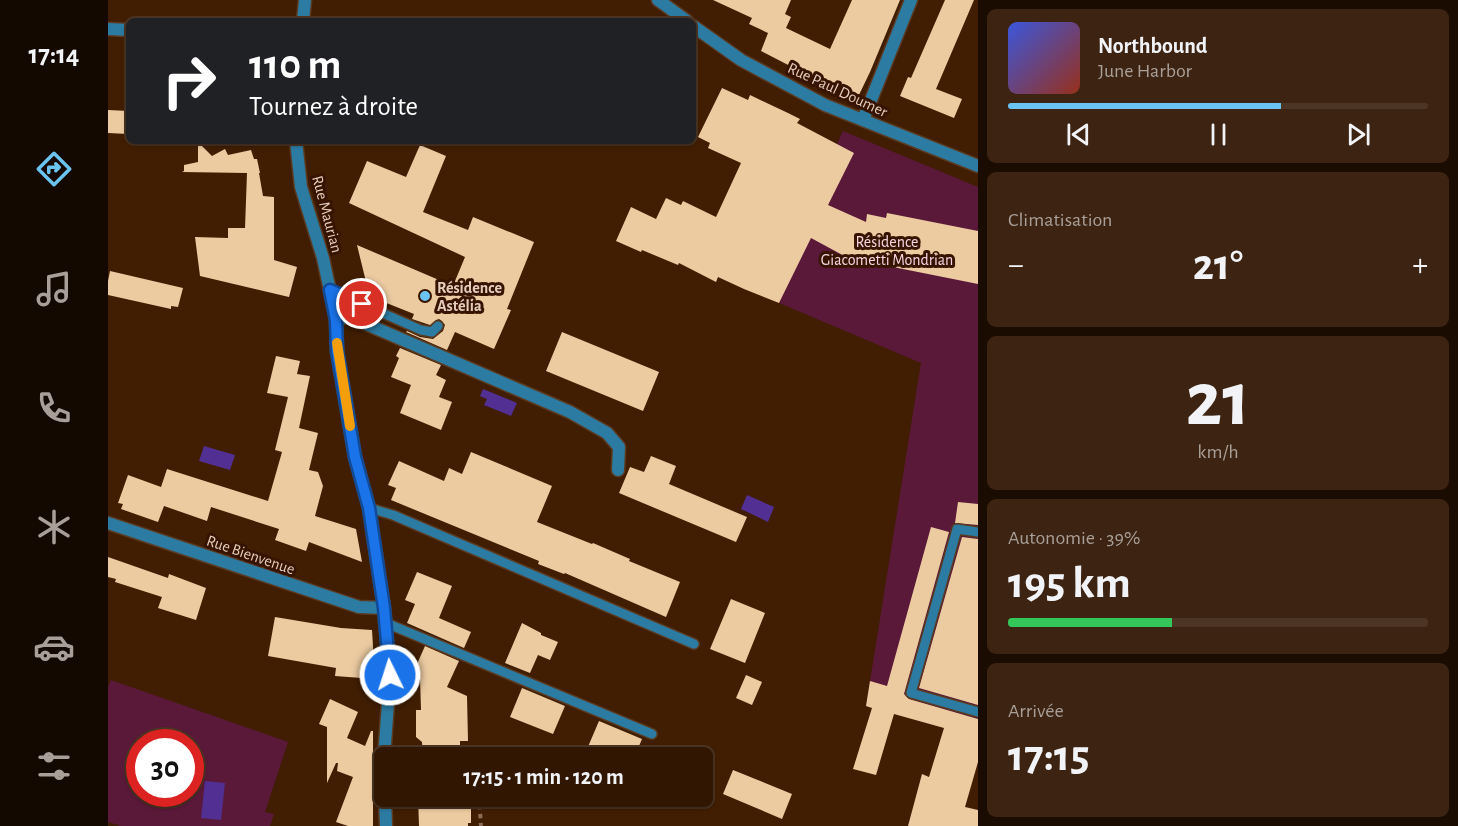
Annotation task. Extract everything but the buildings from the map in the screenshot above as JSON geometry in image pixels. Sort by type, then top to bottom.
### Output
[{"type":"street","points":[[303,18],[305,0]]},
{"type":"street","points":[[658,0],[683,18]]},
{"type":"street","points":[[863,120],[911,0]]},
{"type":"street","name":"Rue Paul Doumer","points":[[696,28],[741,60],[825,105],[978,166]]},
{"type":"street","points":[[108,29],[126,30]]},
{"type":"street","name":"Rue Maurian","points":[[296,144],[301,187],[323,258],[336,320],[337,351],[355,457],[369,508],[384,608],[390,675],[385,747]]},
{"type":"street","points":[[336,320],[350,316],[570,412],[607,433],[619,447],[618,470]]},
{"type":"street","name":"Rue Bienvenue","points":[[108,523],[359,607],[384,608]]},
{"type":"street","points":[[385,807],[386,826]]},
{"type":"lane","points":[[330,290],[421,330],[432,332],[438,326]]},
{"type":"lane","points":[[369,508],[393,515],[694,644]]},
{"type":"lane","points":[[978,532],[957,529],[911,693],[978,712]]},
{"type":"lane","points":[[386,623],[652,734]]},
{"type":"path","points":[[480,807],[481,826]]},
{"type":"green space","name":"Résidence Giacometti Mondrian","points":[[843,131],[978,187],[978,737],[866,706],[921,363],[765,297]]},
{"type":"green space","points":[[111,680],[288,742],[265,812],[274,814],[270,826],[121,826],[108,822],[108,687]]},
{"type":"shaded area","points":[[483,389],[517,403],[511,416],[484,405],[487,399],[480,396]]},
{"type":"shaded area","points":[[204,446],[235,455],[230,470],[199,461]]},
{"type":"shaded area","points":[[747,495],[774,507],[768,522],[741,509]]},
{"type":"shaded area","points":[[205,781],[225,783],[221,820],[201,818],[204,807]]},
{"type":"slow traffic","points":[[337,343],[350,426]]},
{"type":"place","name":"Résidence Astélia","points":[[425,296]]},
{"type":"route","points":[[362,304],[330,290],[336,320],[337,351],[355,457],[369,508],[384,608],[390,675]]}]
